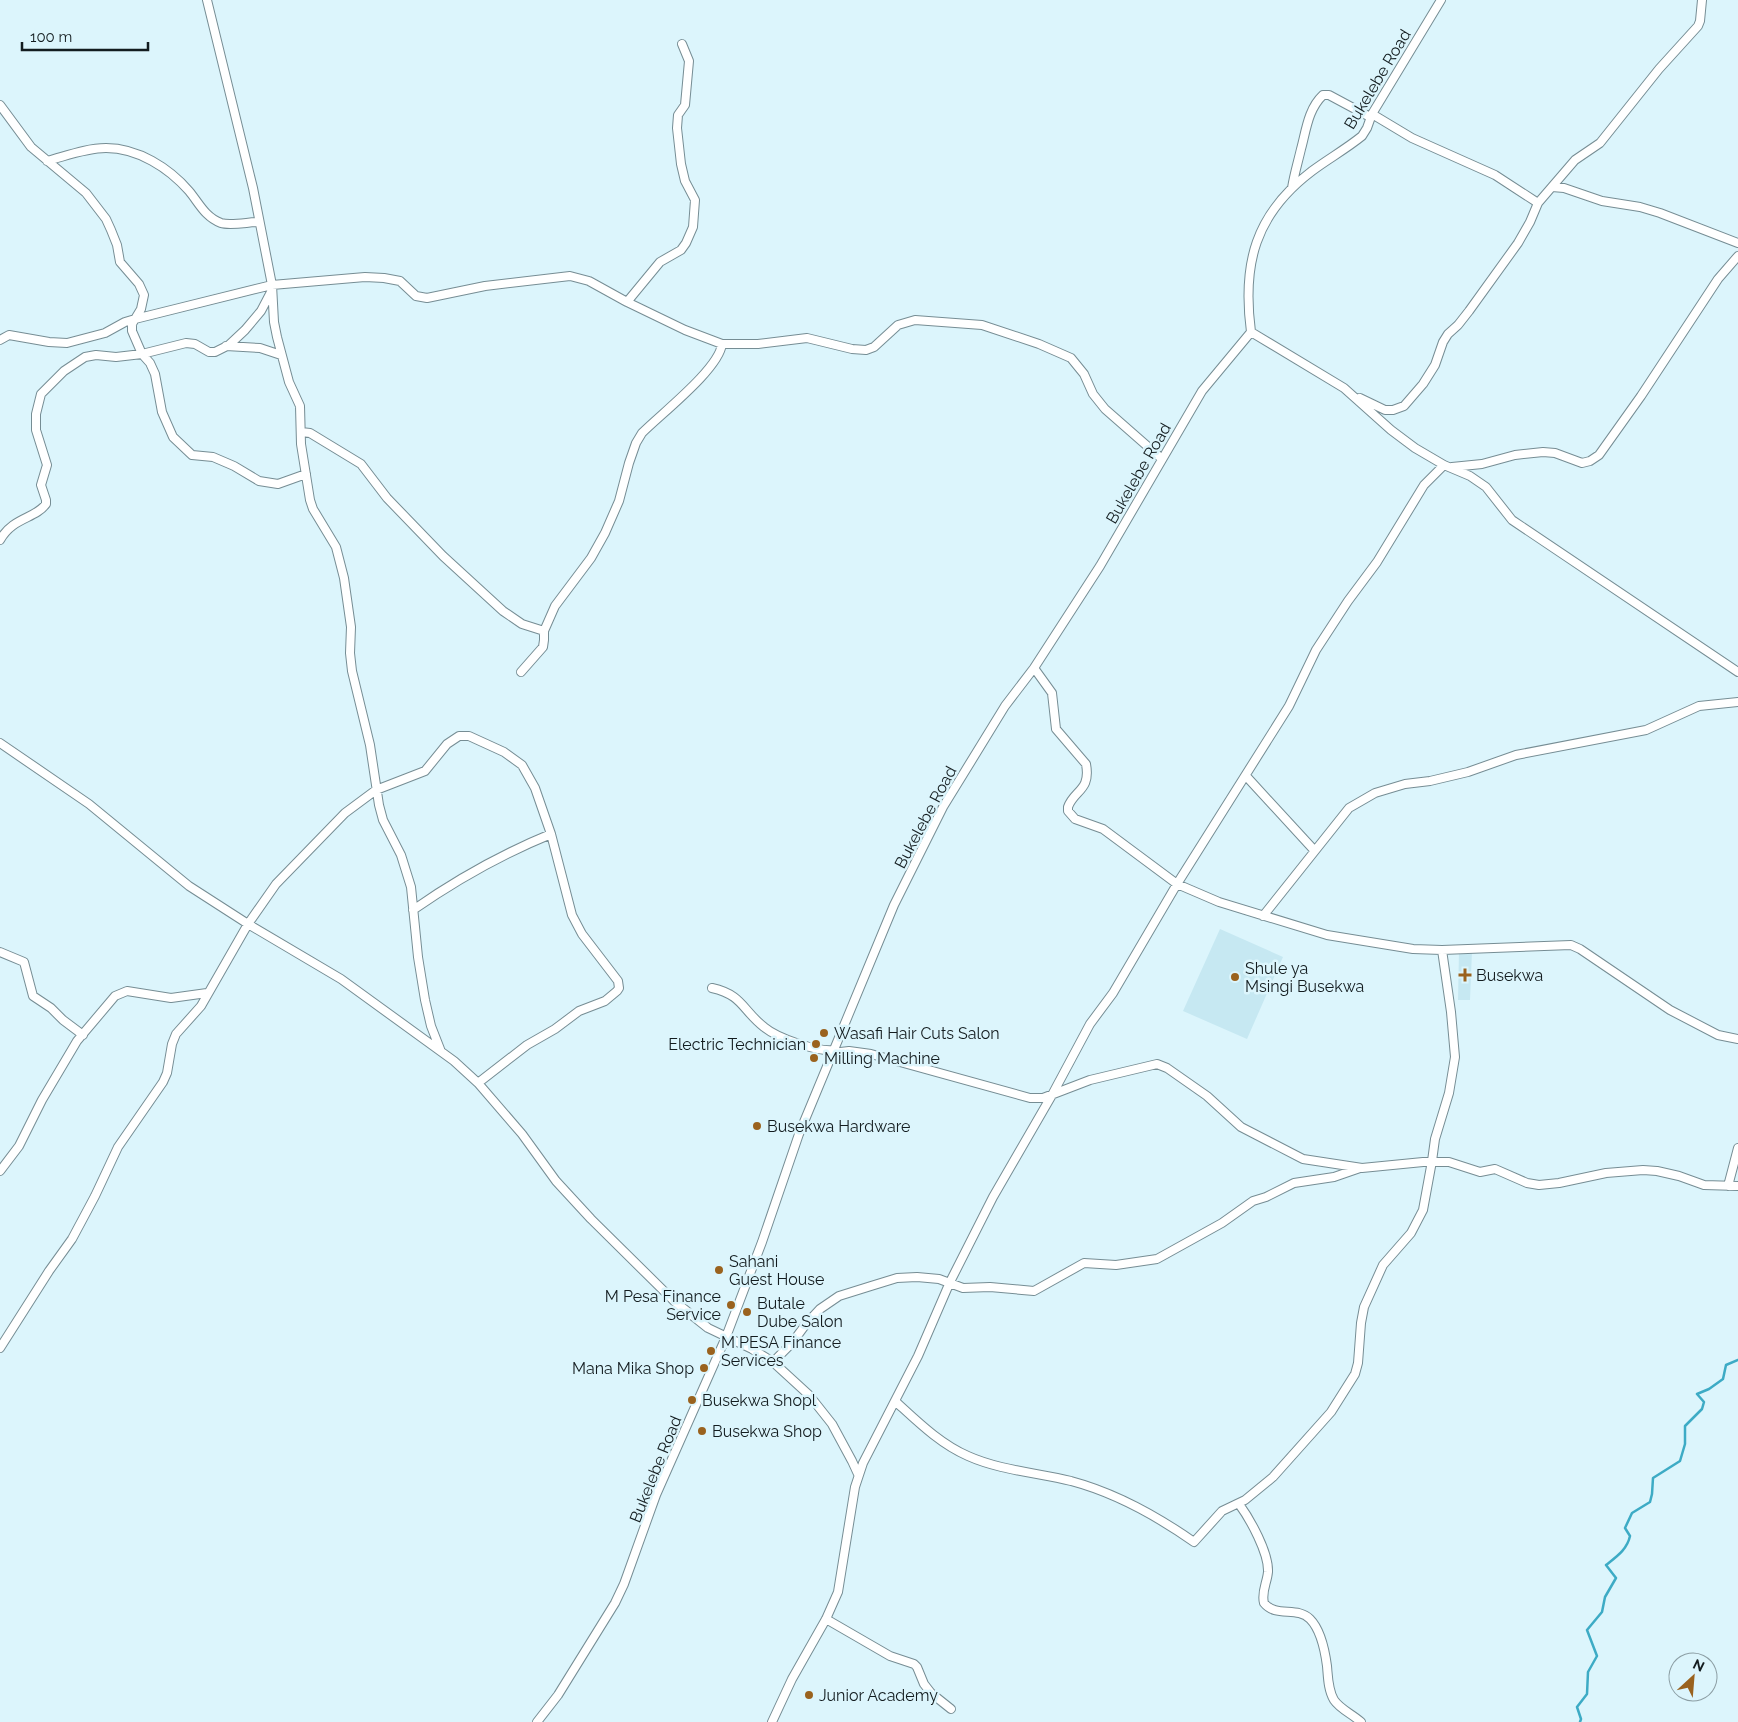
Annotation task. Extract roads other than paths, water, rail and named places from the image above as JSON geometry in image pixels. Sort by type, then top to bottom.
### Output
[{"type":"street","points":[[207,0],[253,188],[273,286],[274,322],[281,355],[289,382],[300,406],[301,444],[313,509],[336,548],[344,578],[351,627],[350,653],[370,745],[376,790],[384,820],[401,855],[410,886],[425,1000],[431,1026],[440,1049]]},
{"type":"street","name":"Bukelebe Road","points":[[537,1722],[558,1695],[615,1603],[630,1568],[656,1495],[726,1337],[762,1242],[798,1134],[894,905],[944,807],[1005,706],[1034,668],[1100,566],[1202,391],[1251,332],[1247,304],[1249,269],[1254,247],[1261,229],[1292,188],[1312,171],[1362,136],[1371,115],[1441,0]]},
{"type":"street","points":[[1355,398],[1362,398],[1385,410],[1393,410],[1404,406],[1423,384],[1435,365],[1443,342],[1448,334],[1470,311],[1518,243],[1538,203],[1574,160],[1600,142],[1659,69],[1698,26],[1702,0]]},
{"type":"street","points":[[627,302],[660,262],[681,250],[693,227],[696,212],[695,200],[685,181],[677,128],[678,116],[685,104],[689,61],[682,44]]},
{"type":"street","points":[[1292,188],[1304,135],[1311,114],[1323,95],[1371,115],[1412,138],[1495,175],[1538,203]]},
{"type":"street","points":[[0,105],[31,147],[86,194],[106,219],[117,245],[120,262],[139,284],[144,295],[141,309],[132,324],[132,331],[142,354],[150,363],[155,374],[162,412],[173,437],[192,455],[213,457],[234,466],[259,481],[270,484],[288,481],[306,474]]},
{"type":"street","points":[[47,162],[90,149],[107,148],[130,151],[169,172],[188,190],[204,212],[215,220],[228,224],[259,222]]},
{"type":"street","points":[[1552,187],[1564,188],[1602,201],[1640,207],[1660,213],[1738,243]]},
{"type":"street","points":[[772,1722],[792,1679],[834,1601],[841,1579],[858,1474],[918,1356],[950,1282],[993,1198],[1087,1029],[1113,993],[1177,884],[1289,706],[1316,650],[1348,601],[1377,562],[1424,485],[1447,466],[1482,464],[1515,455],[1543,452],[1555,453],[1582,463],[1590,461],[1598,455],[1641,396],[1718,279],[1738,256]]},
{"type":"street","points":[[0,340],[9,335],[49,342],[67,342],[105,333],[135,318],[273,286],[365,277],[384,278],[400,281],[416,296],[427,298],[484,286],[570,276],[589,281],[685,330],[722,344],[758,344],[808,338],[852,350],[866,350],[874,347],[889,332],[905,322],[915,320],[982,325],[1039,344],[1070,358],[1078,364],[1093,394],[1105,409],[1162,459]]},
{"type":"street","points":[[0,540],[10,526],[38,511],[46,504],[41,485],[46,465],[36,430],[36,414],[41,394],[64,371],[85,357],[96,355],[116,357],[142,354],[186,343],[195,344],[209,352],[215,352],[226,346],[245,330],[261,311],[273,286]]},
{"type":"street","points":[[1251,332],[1344,388],[1397,435],[1416,448],[1447,466],[1470,476],[1486,487],[1512,520],[1738,672]]},
{"type":"street","points":[[521,672],[543,646],[544,631],[560,598],[591,558],[605,533],[619,501],[636,443],[642,433],[704,376],[721,351],[722,344]]},
{"type":"street","points":[[226,346],[260,348],[281,355]]},
{"type":"street","points":[[301,432],[310,432],[361,464],[386,498],[443,556],[503,611],[522,624],[544,631]]},
{"type":"street","points":[[1034,668],[1052,693],[1056,729],[1086,764],[1087,771],[1082,789],[1069,803],[1068,807],[1071,816],[1082,823],[1103,829],[1177,884],[1218,902],[1263,916],[1327,935],[1379,945],[1442,950],[1571,945],[1580,949],[1670,1010],[1718,1035],[1738,1038]]},
{"type":"street","points":[[1263,916],[1349,808],[1375,793],[1404,784],[1430,781],[1468,772],[1516,755],[1646,730],[1699,706],[1738,702]]},
{"type":"street","points":[[0,1348],[81,1223],[118,1147],[163,1082],[167,1073],[172,1044],[176,1034],[198,1010],[248,924],[276,884],[345,813],[376,790],[425,771],[455,737],[461,735],[468,736],[504,752],[522,765],[535,788],[551,834],[572,915],[582,934],[618,981],[619,988],[605,1000],[579,1011],[555,1029],[527,1045],[478,1083]]},
{"type":"street","points":[[0,743],[89,804],[189,886],[248,924],[341,979],[440,1049],[478,1083],[522,1134],[556,1181],[606,1236],[687,1312],[708,1328],[773,1362],[795,1381],[820,1408],[845,1447],[858,1474]]},
{"type":"street","points":[[1246,776],[1314,850]]},
{"type":"street","points":[[413,910],[463,877],[551,834]]},
{"type":"street","points":[[894,1401],[946,1443],[968,1456],[1022,1472],[1093,1487],[1151,1514],[1194,1542],[1222,1511],[1239,1504],[1274,1477],[1319,1427],[1352,1380],[1357,1368],[1364,1307],[1383,1265],[1404,1241],[1417,1222],[1426,1198],[1435,1139],[1449,1093],[1455,1057],[1442,950]]},
{"type":"street","points":[[0,952],[24,962],[33,996],[83,1035]]},
{"type":"street","points":[[712,988],[724,990],[735,996],[760,1024],[775,1034],[821,1050],[871,1054],[1030,1098],[1036,1099],[1090,1080],[1157,1064],[1167,1068],[1207,1096],[1241,1128],[1293,1156],[1362,1168]]},
{"type":"street","points":[[0,1171],[20,1146],[42,1100],[72,1050],[115,996],[122,992],[136,991],[171,998],[207,993]]},
{"type":"street","points":[[1728,1186],[1738,1148]]},
{"type":"street","points":[[773,1362],[792,1343],[820,1309],[839,1296],[897,1278],[929,1277],[950,1282],[963,1288],[990,1287],[1034,1291],[1084,1263],[1116,1265],[1157,1259],[1222,1223],[1253,1201],[1266,1197],[1294,1183],[1334,1177],[1362,1168],[1432,1161],[1449,1162],[1480,1172],[1495,1169],[1533,1184],[1559,1183],[1606,1173],[1643,1170],[1679,1176],[1704,1185],[1738,1186]]},
{"type":"street","points":[[1239,1504],[1246,1515],[1266,1560],[1268,1570],[1263,1596],[1264,1602],[1275,1611],[1303,1614],[1311,1620],[1320,1638],[1325,1656],[1331,1694],[1338,1704],[1361,1722]]},
{"type":"street","points":[[826,1619],[890,1656],[917,1666],[924,1684],[931,1693],[951,1709]]},
{"type":"waterway","points":[[1580,1722],[1581,1719],[1577,1707],[1587,1694],[1588,1672],[1597,1656],[1587,1630],[1602,1612],[1605,1597],[1616,1578],[1606,1565],[1621,1553],[1629,1541],[1630,1536],[1625,1528],[1632,1513],[1650,1502],[1653,1478],[1680,1461],[1685,1444],[1685,1426],[1702,1409],[1704,1402],[1697,1394],[1709,1389],[1723,1379],[1726,1365],[1738,1360]]},
{"type":"place","name":"Busekwa","points":[[1465,975]]},
{"type":"place","name":"Shule ya Msingi Busekwa","points":[[1235,977]]},
{"type":"place","name":"Wasafi Hair Cuts Salon","points":[[824,1033]]},
{"type":"place","name":"Electric Technician","points":[[816,1044]]},
{"type":"place","name":"Milling Machine","points":[[814,1058]]},
{"type":"place","name":"Busekwa Hardware","points":[[757,1126]]},
{"type":"place","name":"Sahani Guest House","points":[[719,1270]]},
{"type":"place","name":"M Pesa Finance Service","points":[[731,1305]]},
{"type":"place","name":"Butale Dube Salon","points":[[747,1312]]},
{"type":"place","name":"M PESA Finance Services","points":[[711,1351]]},
{"type":"place","name":"Mana Mika Shop","points":[[704,1368]]},
{"type":"place","name":"Busekwa Shopl","points":[[692,1400]]},
{"type":"place","name":"Busekwa Shop","points":[[702,1431]]},
{"type":"place","name":"Junior Academy","points":[[809,1695]]}]
